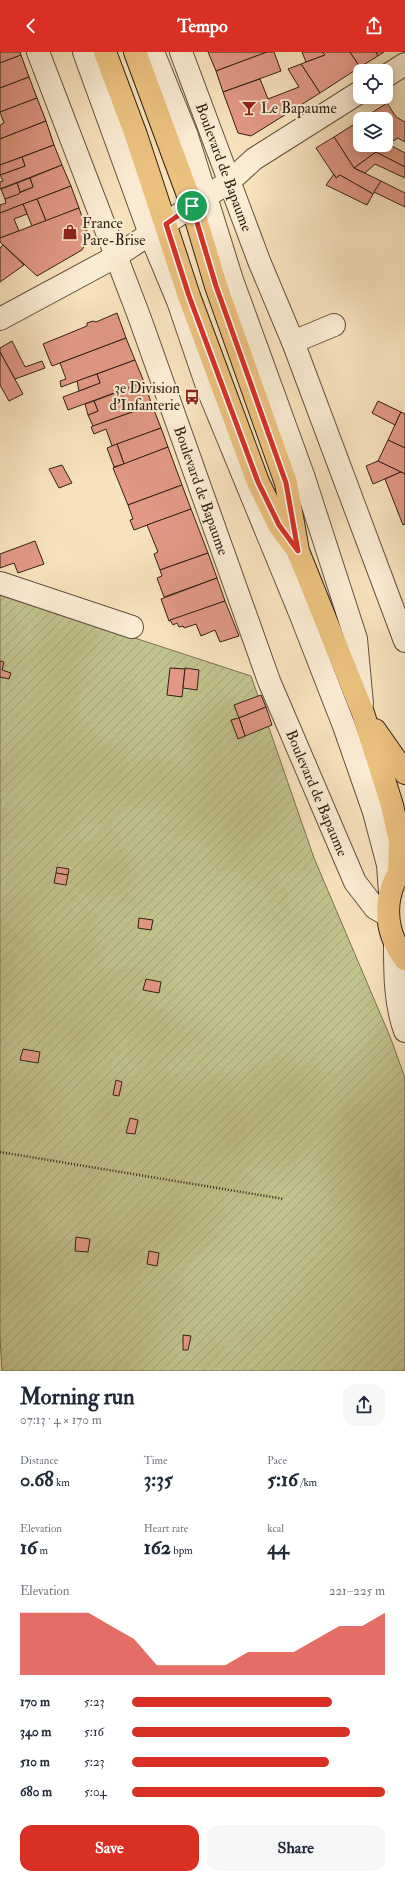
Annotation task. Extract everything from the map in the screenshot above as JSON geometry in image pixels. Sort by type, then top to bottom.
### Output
[{"type":"main road","points":[[105,52],[136,135],[158,229],[189,296],[258,482],[279,525],[298,551]]},
{"type":"main road","points":[[135,52],[199,201],[216,286],[286,483],[298,551],[363,713],[392,805],[400,841],[402,868],[390,893],[387,915],[389,930],[400,951]]},
{"type":"main road","points":[[363,713],[405,773]]},
{"type":"street","name":"Boulevard de Bapaume","points":[[38,52],[142,324],[272,688],[356,882],[375,908],[387,915]]},
{"type":"street","points":[[84,52],[158,229],[178,301],[209,392],[300,613],[344,726],[374,812],[388,865],[390,893]]},
{"type":"street","points":[[153,52],[187,136],[199,201],[232,280],[303,475],[356,639],[363,713]]},
{"type":"street","name":"Boulevard de Bapaume","points":[[181,52],[259,261],[293,342],[405,641]]},
{"type":"street","points":[[393,72],[405,64]]},
{"type":"street","points":[[0,319],[116,257],[230,181],[254,159],[353,96]]},
{"type":"street","points":[[293,342],[334,325]]},
{"type":"street","points":[[0,583],[132,627]]},
{"type":"street","points":[[400,951],[396,978],[400,1016],[405,1031]]},
{"type":"path","points":[[0,1152],[284,1199]]},
{"type":"green space","points":[[0,594],[251,676],[314,858],[391,1039],[405,1078],[405,1371],[2,1371],[0,1337]]},
{"type":"building","points":[[0,52],[20,52],[21,55],[0,63]]},
{"type":"building","points":[[208,52],[267,52],[216,71]]},
{"type":"building","points":[[267,52],[274,52],[281,71],[223,92],[216,71]]},
{"type":"building","points":[[302,52],[322,52],[325,55],[306,62]]},
{"type":"building","points":[[322,52],[350,52],[358,64],[353,64],[353,72],[320,93],[301,64],[325,55]]},
{"type":"building","points":[[350,52],[376,52],[378,56],[365,64],[358,64]]},
{"type":"building","points":[[376,52],[384,52],[378,56]]},
{"type":"building","points":[[21,55],[29,77],[0,88],[0,63]]},
{"type":"building","points":[[301,64],[320,93],[251,136],[238,133],[223,92],[260,79],[268,99],[299,87],[288,69]]},
{"type":"building","points":[[29,77],[37,98],[0,112],[0,88]]},
{"type":"building","points":[[37,98],[46,121],[0,139],[0,125],[4,123],[0,112]]},
{"type":"building","points":[[388,104],[393,112],[373,112]]},
{"type":"building","points":[[393,112],[396,117],[405,122],[405,142],[398,138],[393,141]]},
{"type":"building","points":[[46,121],[54,145],[0,165],[0,139]]},
{"type":"building","points":[[353,125],[353,152],[376,152],[354,168],[334,137]]},
{"type":"building","points":[[334,137],[354,168],[381,181],[373,194],[340,175],[336,178],[316,148]]},
{"type":"building","points":[[54,145],[62,165],[0,189],[0,182],[3,181],[0,175],[25,166],[22,157]]},
{"type":"building","points":[[393,147],[405,153],[405,167],[375,152],[393,152]]},
{"type":"building","points":[[376,152],[405,167],[405,178],[375,164],[365,173],[354,168]]},
{"type":"building","points":[[22,157],[25,166],[0,175],[0,165]]},
{"type":"building","points":[[62,165],[71,186],[0,213],[0,205],[6,203],[5,199],[33,187],[30,178]]},
{"type":"building","points":[[334,174],[336,178],[340,175],[373,194],[367,205],[326,185]]},
{"type":"building","points":[[30,178],[33,187],[20,192],[17,183]]},
{"type":"building","points":[[381,181],[405,193],[405,207],[374,192]]},
{"type":"building","points":[[17,183],[20,192],[19,194],[5,199],[1,189]]},
{"type":"building","points":[[71,186],[79,208],[46,221],[37,199]]},
{"type":"building","points":[[37,199],[46,221],[32,226],[23,204]]},
{"type":"building","points":[[23,204],[27,214],[14,219],[19,231],[0,238],[0,213]]},
{"type":"building","points":[[79,208],[89,237],[82,250],[37,276],[0,242],[0,238]]},
{"type":"building","points":[[3,245],[24,265],[0,282],[0,248]]},
{"type":"building","points":[[117,313],[126,338],[52,366],[43,344],[87,326],[87,323],[93,321],[96,322]]},
{"type":"building","points":[[126,338],[135,360],[61,387],[60,381],[66,379],[60,363]]},
{"type":"building","points":[[12,341],[25,367],[42,361],[45,368],[15,379],[0,352],[0,348]]},
{"type":"building","points":[[0,352],[23,394],[9,401],[0,385]]},
{"type":"building","points":[[135,360],[144,382],[68,410],[63,397],[100,383],[97,374]]},
{"type":"building","points":[[97,374],[100,383],[79,391],[77,381]]},
{"type":"building","points":[[144,382],[152,405],[93,426],[88,415],[98,411],[94,401]]},
{"type":"building","points":[[94,401],[98,411],[88,415],[85,404]]},
{"type":"building","points":[[378,401],[401,412],[395,425],[372,413]]},
{"type":"building","points":[[152,405],[161,428],[112,446],[106,429],[94,434],[91,427],[93,426]]},
{"type":"building","points":[[401,412],[405,414],[405,448],[388,440]]},
{"type":"building","points":[[161,428],[168,447],[124,464],[117,444]]},
{"type":"building","points":[[388,440],[405,448],[405,474],[378,461]]},
{"type":"building","points":[[117,444],[124,464],[114,467],[107,448]]},
{"type":"building","points":[[168,447],[182,485],[128,505],[113,468]]},
{"type":"building","points":[[378,461],[401,472],[373,484],[366,466]]},
{"type":"building","points":[[62,465],[72,483],[59,488],[49,469]]},
{"type":"building","points":[[401,472],[405,474],[405,524],[403,525],[385,479]]},
{"type":"building","points":[[182,485],[191,509],[134,530],[130,520],[133,519],[128,505]]},
{"type":"building","points":[[191,509],[208,553],[160,570],[154,554],[158,552],[147,525]]},
{"type":"building","points":[[35,541],[44,564],[18,573],[14,563],[0,568],[0,554]]},
{"type":"building","points":[[208,553],[217,578],[164,597],[157,578],[162,576],[160,570]]},
{"type":"building","points":[[217,578],[225,601],[169,621],[161,599]]},
{"type":"building","points":[[225,601],[239,636],[220,642],[215,630],[201,636],[196,624],[184,628],[183,626],[179,627],[177,623],[173,625],[170,620]]},
{"type":"building","points":[[0,661],[4,662],[2,670],[11,673],[9,679],[0,677]]},
{"type":"building","points":[[170,668],[185,669],[182,697],[167,695]]},
{"type":"building","points":[[185,668],[199,670],[197,690],[183,688]]},
{"type":"building","points":[[261,695],[266,707],[239,718],[234,705]]},
{"type":"building","points":[[266,707],[272,725],[245,736],[239,718]]},
{"type":"building","points":[[239,718],[245,736],[238,739],[231,720]]},
{"type":"building","points":[[57,867],[69,869],[68,875],[56,873]]},
{"type":"building","points":[[56,873],[68,875],[66,885],[54,883]]},
{"type":"building","points":[[139,918],[153,920],[151,930],[138,928]]},
{"type":"building","points":[[146,979],[161,982],[159,993],[143,990]]},
{"type":"building","points":[[23,1049],[40,1052],[38,1063],[20,1060]]},
{"type":"building","points":[[116,1080],[122,1082],[119,1096],[113,1095]]},
{"type":"building","points":[[130,1118],[138,1120],[135,1134],[126,1133]]},
{"type":"building","points":[[76,1237],[90,1239],[88,1252],[75,1251]]},
{"type":"building","points":[[149,1251],[159,1253],[157,1266],[147,1264]]},
{"type":"building","points":[[183,1335],[191,1336],[188,1350],[183,1350]]},
{"type":"place","name":"Le Bapaume","points":[[249,108]]},
{"type":"place","name":"France Pare-Brise","points":[[70,232]]},
{"type":"place","name":"3e Division d'Infanterie","points":[[192,397]]},
{"type":"route","points":[[192,206],[216,286],[286,483],[298,551],[279,525],[258,482],[189,296],[166,224],[192,206]]}]
